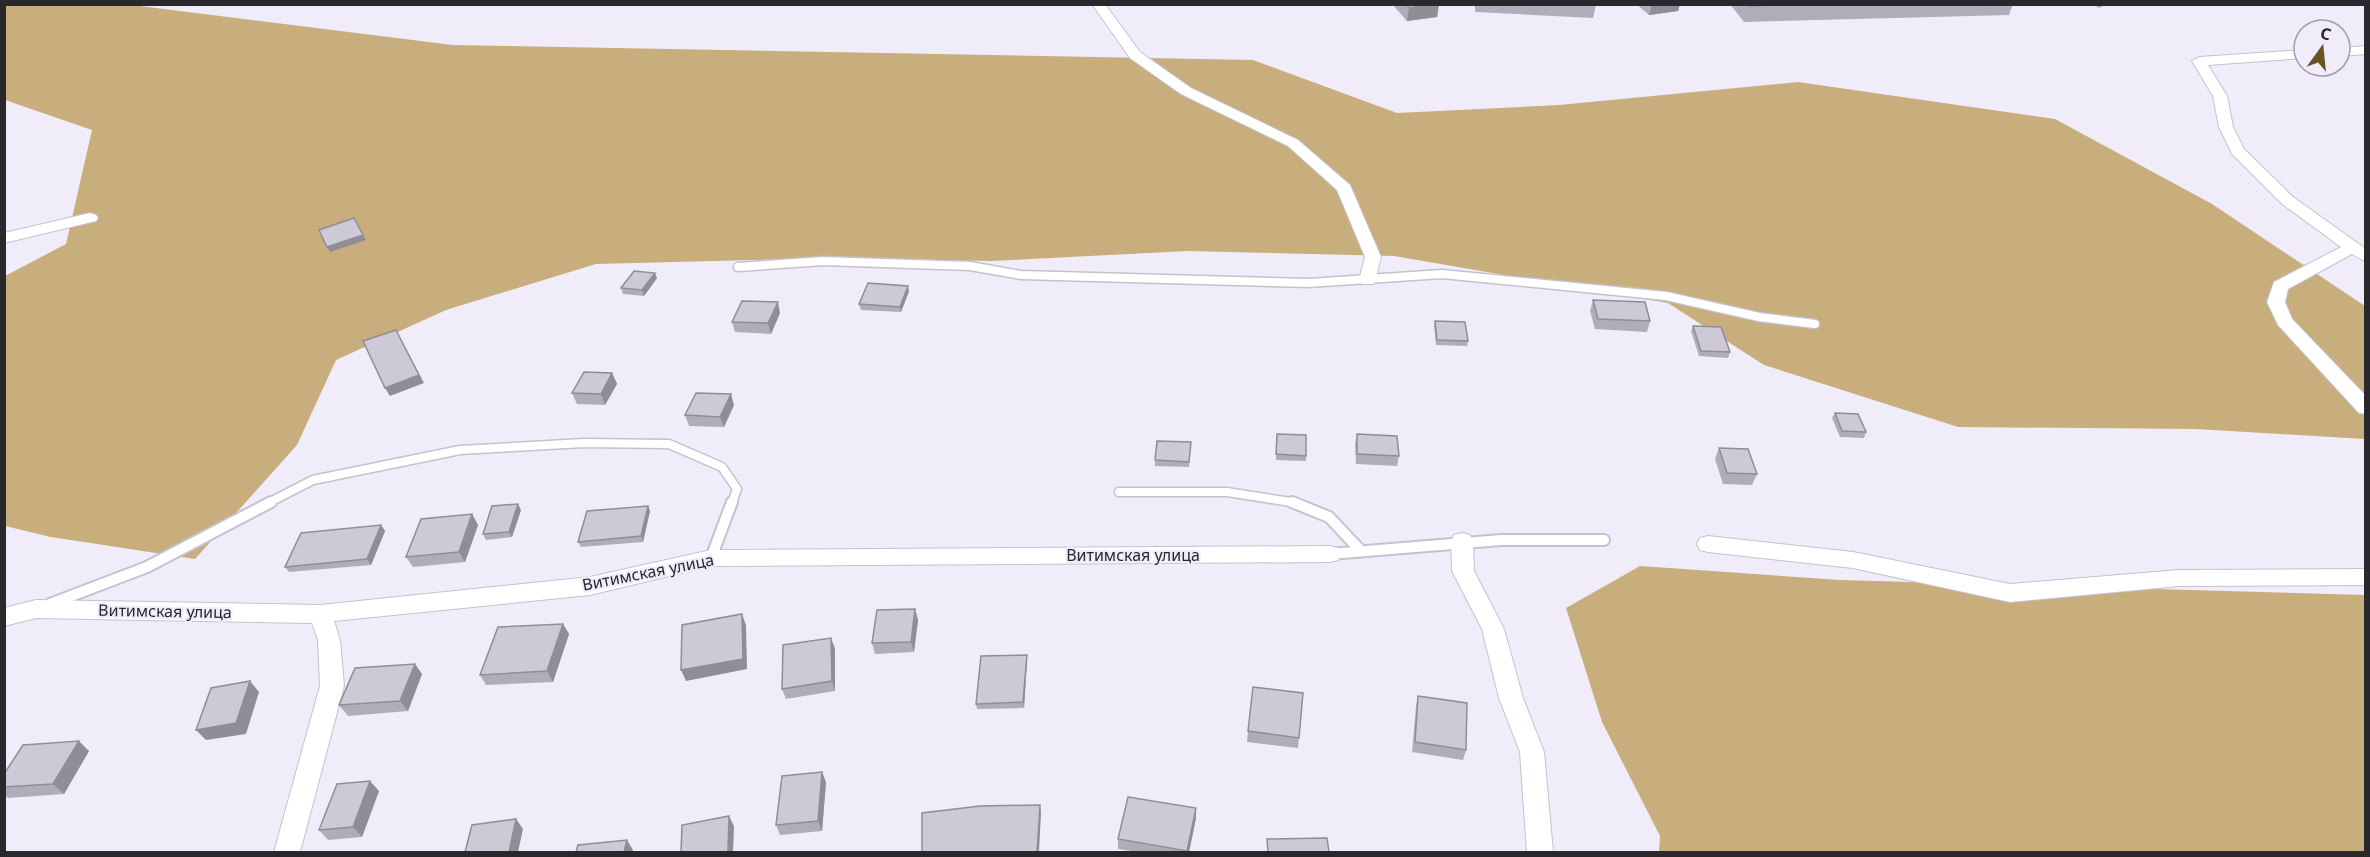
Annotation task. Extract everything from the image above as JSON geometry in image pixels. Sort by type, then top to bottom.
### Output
[{"type":"street","points":[[1098,4],[1135,55],[1186,91],[1293,143],[1344,188],[1373,257],[1368,280]]},
{"type":"street","points":[[2292,55],[2199,61],[2220,96],[2226,127],[2237,151],[2287,200],[2358,252]]},
{"type":"street","points":[[4,238],[90,218]]},
{"type":"street","points":[[2358,252],[2280,286],[2276,302],[2284,321],[2366,408]]},
{"type":"street","points":[[1462,541],[1463,571],[1493,629],[1511,698],[1532,752],[1540,852]]},
{"type":"street","points":[[1708,544],[1853,560],[2010,593],[2178,578],[2366,577]]},
{"type":"street","name":"Витимская улица","points":[[4,617],[36,609],[320,614],[590,586],[711,558],[1330,554]]},
{"type":"street","points":[[287,852],[332,686],[329,640],[320,614]]},
{"type":"lane","points":[[738,267],[823,261],[970,266],[1021,275],[1309,283],[1442,274],[1655,294],[1759,317],[1815,324]]},
{"type":"lane","points":[[36,609],[147,567],[313,480],[460,450],[584,443],[669,444],[722,467],[737,489],[711,558]]},
{"type":"lane","points":[[1119,492],[1220,490],[1297,503],[1330,518],[1361,551]]},
{"type":"lane","points":[[1330,554],[1462,541],[1550,537],[1604,540]]},
{"type":"shaded area","points":[[5,5],[132,5],[453,45],[1253,60],[1397,113],[1559,105],[1798,82],[2055,119],[2212,204],[2365,306],[2365,439],[2196,429],[1958,427],[1764,365],[1668,303],[1394,256],[1188,251],[991,261],[830,258],[596,264],[446,310],[336,360],[297,445],[195,559],[51,537],[5,526],[5,276],[66,244],[92,130],[5,100]]},
{"type":"shaded area","points":[[1640,566],[1840,580],[2365,595],[2365,852],[1659,852],[1660,836],[1602,722],[1566,608]]},
{"type":"building","points":[[1406,4],[1431,4],[1409,8]]},
{"type":"building","points":[[1748,4],[1790,4],[1749,6]]},
{"type":"building","points":[[354,218],[363,235],[327,247],[319,230]]},
{"type":"building","points":[[634,271],[655,273],[642,290],[621,288]]},
{"type":"building","points":[[868,283],[908,286],[900,307],[859,304]]},
{"type":"building","points":[[1593,300],[1645,302],[1650,321],[1598,319]]},
{"type":"building","points":[[742,301],[778,302],[768,323],[732,322]]},
{"type":"building","points":[[1435,321],[1465,322],[1468,341],[1437,340]]},
{"type":"building","points":[[1693,326],[1721,327],[1730,352],[1701,351]]},
{"type":"building","points":[[396,330],[419,375],[385,388],[363,341]]},
{"type":"building","points":[[584,372],[612,373],[601,394],[572,393]]},
{"type":"building","points":[[696,393],[731,394],[720,417],[685,415]]},
{"type":"building","points":[[1835,413],[1858,414],[1866,432],[1842,431]]},
{"type":"building","points":[[1277,434],[1306,435],[1306,456],[1276,454]]},
{"type":"building","points":[[1357,434],[1397,436],[1399,456],[1357,454]]},
{"type":"building","points":[[1157,441],[1191,442],[1189,462],[1155,460]]},
{"type":"building","points":[[1719,448],[1748,449],[1757,474],[1727,473]]},
{"type":"building","points":[[518,504],[509,532],[483,534],[492,506]]},
{"type":"building","points":[[648,506],[641,536],[578,542],[587,511]]},
{"type":"building","points":[[472,514],[459,552],[406,557],[421,519]]},
{"type":"building","points":[[381,525],[367,559],[285,567],[301,533]]},
{"type":"building","points":[[915,609],[911,642],[872,643],[877,610]]},
{"type":"building","points":[[742,614],[743,659],[681,670],[682,625]]},
{"type":"building","points":[[563,624],[547,671],[480,675],[498,627]]},
{"type":"building","points":[[831,638],[832,681],[782,689],[783,645]]},
{"type":"building","points":[[1027,655],[1023,702],[976,704],[981,656]]},
{"type":"building","points":[[415,664],[400,701],[339,705],[355,668]]},
{"type":"building","points":[[250,681],[236,723],[196,730],[211,688]]},
{"type":"building","points":[[1253,687],[1303,693],[1299,738],[1248,731]]},
{"type":"building","points":[[1418,696],[1467,703],[1466,750],[1415,742]]},
{"type":"building","points":[[79,741],[53,784],[4,787],[4,774],[23,745]]},
{"type":"building","points":[[822,772],[818,821],[776,825],[782,776]]},
{"type":"building","points":[[370,781],[353,827],[319,830],[337,784]]},
{"type":"building","points":[[1128,797],[1196,808],[1187,851],[1118,839]]},
{"type":"building","points":[[1040,805],[1037,852],[922,852],[922,813],[980,806]]},
{"type":"building","points":[[729,816],[728,852],[681,852],[682,825]]},
{"type":"building","points":[[516,819],[509,852],[465,852],[472,825]]},
{"type":"building","points":[[1327,838],[1329,852],[1268,852],[1267,839]]},
{"type":"building","points":[[627,840],[624,852],[576,852],[578,845]]}]
